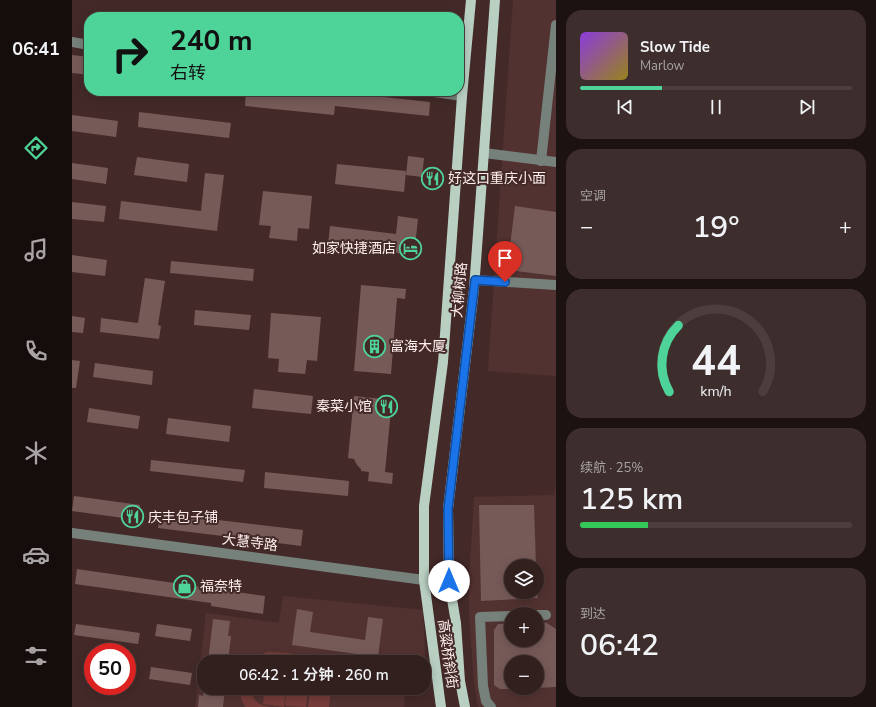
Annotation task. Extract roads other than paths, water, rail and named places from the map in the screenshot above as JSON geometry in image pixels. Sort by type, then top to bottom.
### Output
[{"type":"main road","name":"大柳树路","points":[[464,75],[471,0]]},
{"type":"main road","name":"大柳树路","points":[[449,581],[448,509],[475,280],[495,0]]},
{"type":"main road","name":"大柳树路","points":[[424,580],[424,506],[443,362],[462,96]]},
{"type":"main road","name":"高粱桥斜街","points":[[424,580],[441,707]]},
{"type":"main road","name":"高粱桥斜街","points":[[449,581],[456,623],[460,680],[465,707]]},
{"type":"street","points":[[541,161],[553,78],[556,25]]},
{"type":"street","points":[[72,42],[84,44]]},
{"type":"street","points":[[484,154],[556,162]]},
{"type":"street","points":[[475,280],[556,285]]},
{"type":"street","name":"大慧寺路","points":[[72,533],[424,580],[449,581]]},
{"type":"street","points":[[491,707],[486,701],[483,686],[480,617],[504,616]]},
{"type":"place","name":"好这口重庆小面","points":[[433,178]]},
{"type":"place","name":"如家快捷酒店","points":[[411,248]]},
{"type":"place","name":"富海大厦","points":[[374,346]]},
{"type":"place","name":"秦菜小馆","points":[[387,406]]},
{"type":"place","name":"庆丰包子铺","points":[[132,517]]},
{"type":"place","name":"福奈特","points":[[184,586]]}]
